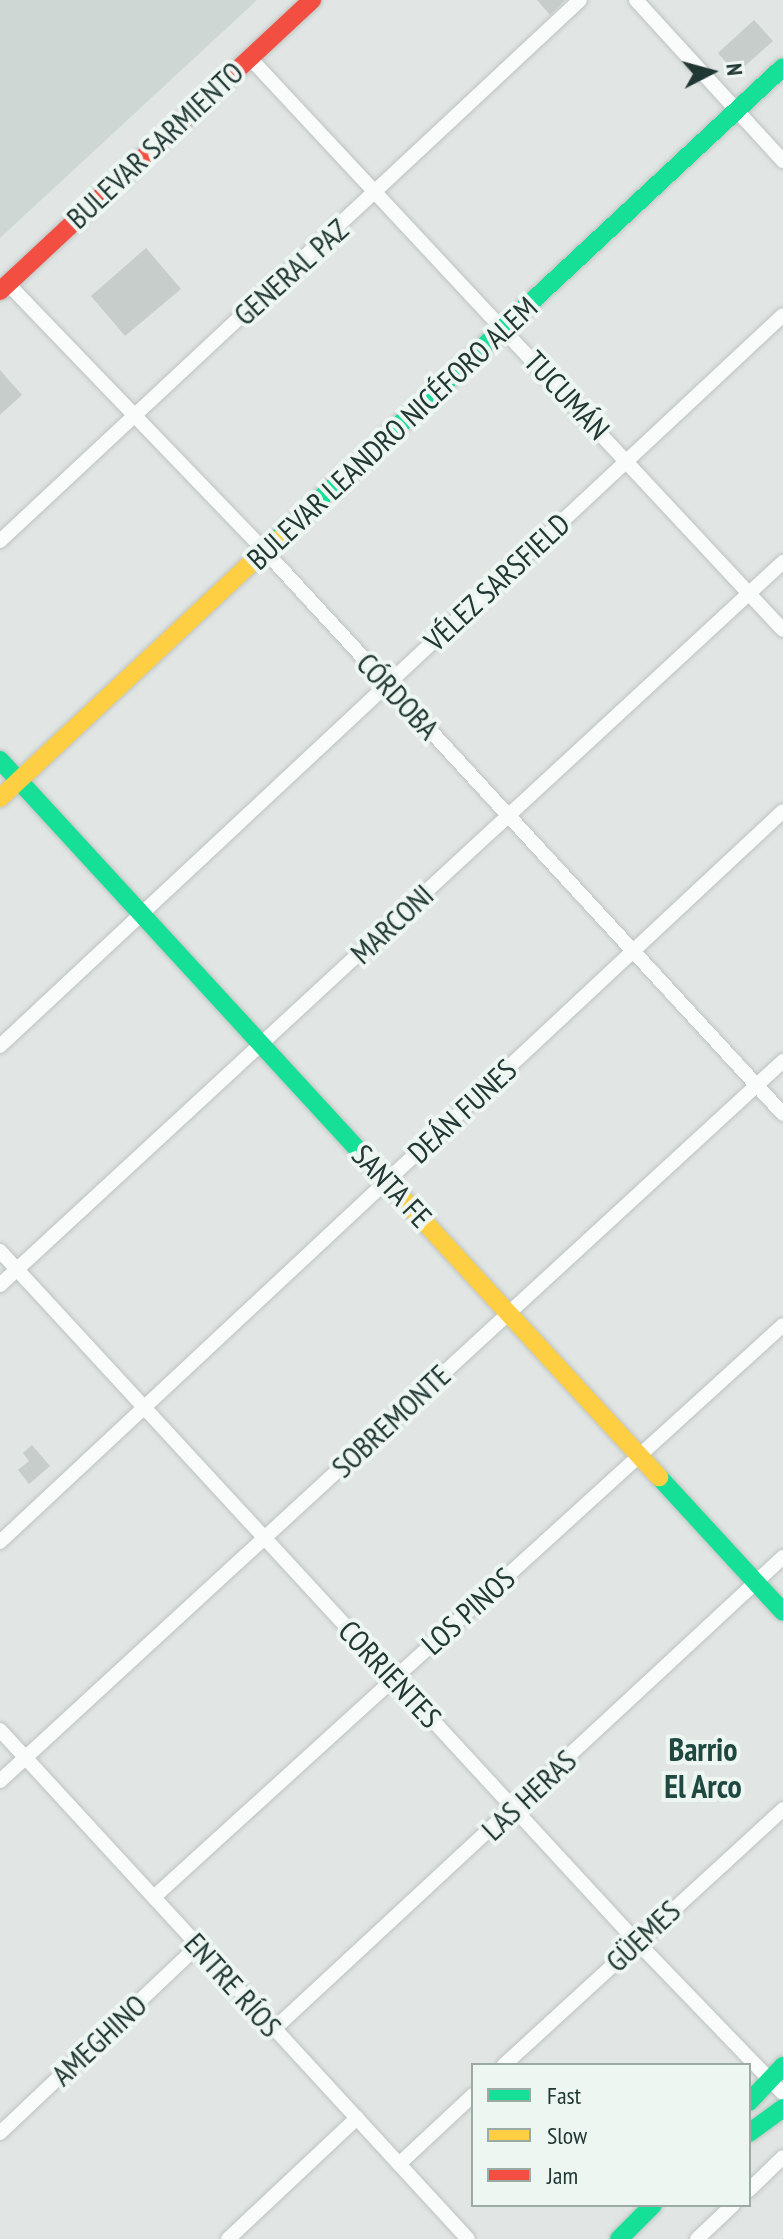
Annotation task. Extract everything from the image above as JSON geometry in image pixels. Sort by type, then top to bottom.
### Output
[{"type":"street","name":"BULEVAR SARMIENTO","points":[[4,288],[312,0]]},
{"type":"street","name":"GENERAL PAZ","points":[[0,541],[375,195],[580,0]]},
{"type":"street","points":[[636,0],[783,161]]},
{"type":"street","name":"TUCUMÁN","points":[[249,57],[375,195],[505,327],[783,630]]},
{"type":"street","name":"BULEVAR LEANDRO NICÉFORO ALEM","points":[[0,798],[783,67]]},
{"type":"street","name":"CÓRDOBA","points":[[4,288],[135,414],[265,551],[783,1114]]},
{"type":"street","name":"VÉLEZ SARSFIELD","points":[[0,1046],[783,315]]},
{"type":"street","name":"MARCONI","points":[[0,1285],[783,562]]},
{"type":"street","name":"SANTA FE","points":[[0,760],[783,1612]]},
{"type":"street","name":"DEÁN FUNES","points":[[0,1542],[783,811]]},
{"type":"street","name":"SOBREMONTE","points":[[0,1781],[783,1061]]},
{"type":"street","name":"CORRIENTES","points":[[0,1251],[636,1941],[777,2072],[783,2093]]},
{"type":"street","name":"LOS PINOS","points":[[154,1897],[783,1325]]},
{"type":"street","name":"LAS HERAS","points":[[273,2030],[783,1557]]},
{"type":"street","name":"ENTRE RÍOS","points":[[0,1730],[468,2239]]},
{"type":"street","name":"GÜEMES","points":[[506,2063],[783,1809]]},
{"type":"street","name":"AMEGHINO","points":[[0,2133],[198,1946]]},
{"type":"street","points":[[751,2100],[777,2072]]},
{"type":"street","points":[[399,2164],[471,2097]]},
{"type":"street","points":[[751,2132],[783,2108]]},
{"type":"street","points":[[228,2239],[357,2118]]},
{"type":"street","points":[[751,2188],[783,2157]]},
{"type":"street","points":[[619,2239],[651,2207]]},
{"type":"street","points":[[697,2239],[731,2207]]},
{"type":"shaded area","points":[[0,0],[257,0],[0,238]]},
{"type":"building","points":[[537,0],[565,0],[550,15]]},
{"type":"building","points":[[754,20],[773,41],[736,74],[718,53]]},
{"type":"building","points":[[146,248],[181,289],[125,336],[91,296]]},
{"type":"building","points":[[0,370],[22,395],[0,415]]},
{"type":"building","points":[[32,1445],[50,1466],[29,1484],[18,1470],[29,1461],[23,1453]]},
{"type":"traffic: fast","points":[[276,540],[783,67]]},
{"type":"traffic: fast","points":[[0,760],[373,1166]]},
{"type":"traffic: fast","points":[[659,1477],[783,1612]]},
{"type":"traffic: fast","points":[[751,2100],[783,2066]]},
{"type":"traffic: fast","points":[[751,2132],[783,2108]]},
{"type":"traffic: fast","points":[[619,2239],[651,2207]]},
{"type":"traffic: slow","points":[[0,798],[276,540]]},
{"type":"traffic: slow","points":[[373,1166],[659,1477]]},
{"type":"traffic: jam","points":[[0,291],[312,0]]},
{"type":"district","name":"Barrio El Arco","points":[[703,1768]]}]
